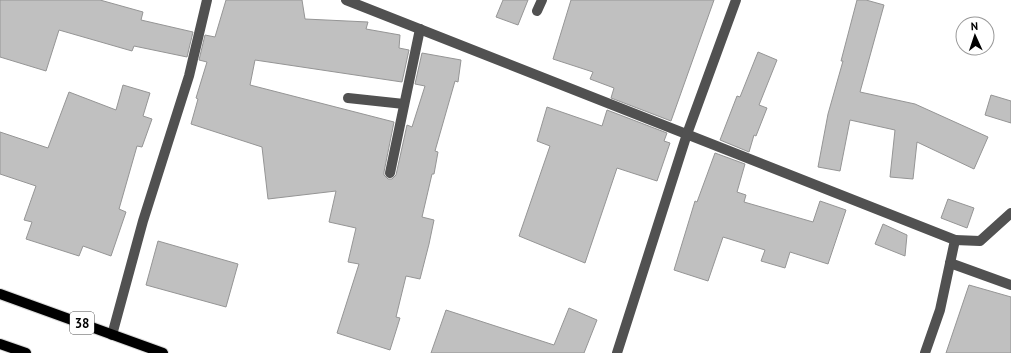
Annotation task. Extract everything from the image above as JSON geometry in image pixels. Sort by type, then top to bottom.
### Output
[{"type":"main road","name":"38","points":[[0,294],[163,353]]},
{"type":"main road","points":[[0,344],[26,353]]},
{"type":"street","points":[[112,335],[143,221],[189,76],[207,0]]},
{"type":"street","points":[[346,0],[955,240],[980,241],[1011,214]]},
{"type":"street","points":[[537,12],[542,0]]},
{"type":"street","points":[[618,353],[687,134],[736,0]]},
{"type":"street","points":[[390,173],[420,29]]},
{"type":"street","points":[[348,98],[404,104]]},
{"type":"street","points":[[925,353],[940,310],[955,240]]},
{"type":"street","points":[[950,263],[1011,285]]},
{"type":"building","points":[[0,0],[100,0],[143,12],[141,20],[193,32],[187,57],[134,46],[132,51],[59,30],[46,71],[0,57]]},
{"type":"building","points":[[226,0],[302,0],[305,19],[368,22],[366,29],[400,35],[399,48],[409,50],[402,82],[255,60],[250,85],[394,122],[384,172],[384,175],[388,179],[392,179],[396,175],[407,125],[412,127],[425,86],[415,84],[422,53],[461,60],[458,82],[455,81],[435,151],[438,152],[434,174],[432,174],[422,217],[434,220],[429,244],[420,279],[406,276],[396,317],[400,318],[390,350],[337,333],[359,264],[348,262],[356,228],[329,222],[336,191],[268,199],[262,147],[191,124],[198,99],[196,98],[207,62],[199,60],[205,35],[215,37]]},
{"type":"building","points":[[503,0],[528,0],[518,25],[496,17]]},
{"type":"building","points":[[571,0],[714,0],[671,121],[611,98],[614,88],[590,79],[593,72],[553,59]]},
{"type":"building","points":[[857,0],[866,0],[884,5],[860,92],[915,104],[988,137],[974,169],[917,142],[913,179],[890,177],[895,130],[850,120],[840,171],[818,167],[828,114],[843,61],[841,61]]},
{"type":"building","points":[[758,52],[777,60],[759,105],[767,108],[756,136],[754,135],[749,152],[720,140],[737,96],[740,97]]},
{"type":"building","points":[[123,85],[150,93],[143,116],[152,119],[142,147],[137,146],[119,209],[126,212],[111,256],[83,246],[79,256],[26,239],[32,222],[24,220],[36,186],[0,174],[0,132],[48,148],[69,92],[116,110]]},
{"type":"building","points":[[991,95],[1011,101],[1011,123],[985,115]]},
{"type":"building","points":[[547,107],[602,126],[607,110],[667,133],[664,141],[670,143],[657,181],[617,168],[585,263],[519,236],[550,146],[537,141]]},
{"type":"building","points":[[715,153],[745,164],[737,192],[746,195],[744,202],[813,222],[820,201],[846,210],[828,264],[790,252],[785,268],[761,261],[765,250],[723,237],[708,281],[674,270],[695,201],[697,202]]},
{"type":"building","points":[[948,199],[974,208],[967,228],[941,218]]},
{"type":"building","points":[[883,224],[907,235],[905,256],[875,244]]},
{"type":"building","points":[[158,241],[238,264],[226,307],[146,285]]},
{"type":"building","points":[[969,285],[1011,297],[1011,353],[946,353]]},
{"type":"building","points":[[569,308],[597,320],[584,353],[431,353],[446,310],[554,345]]}]
